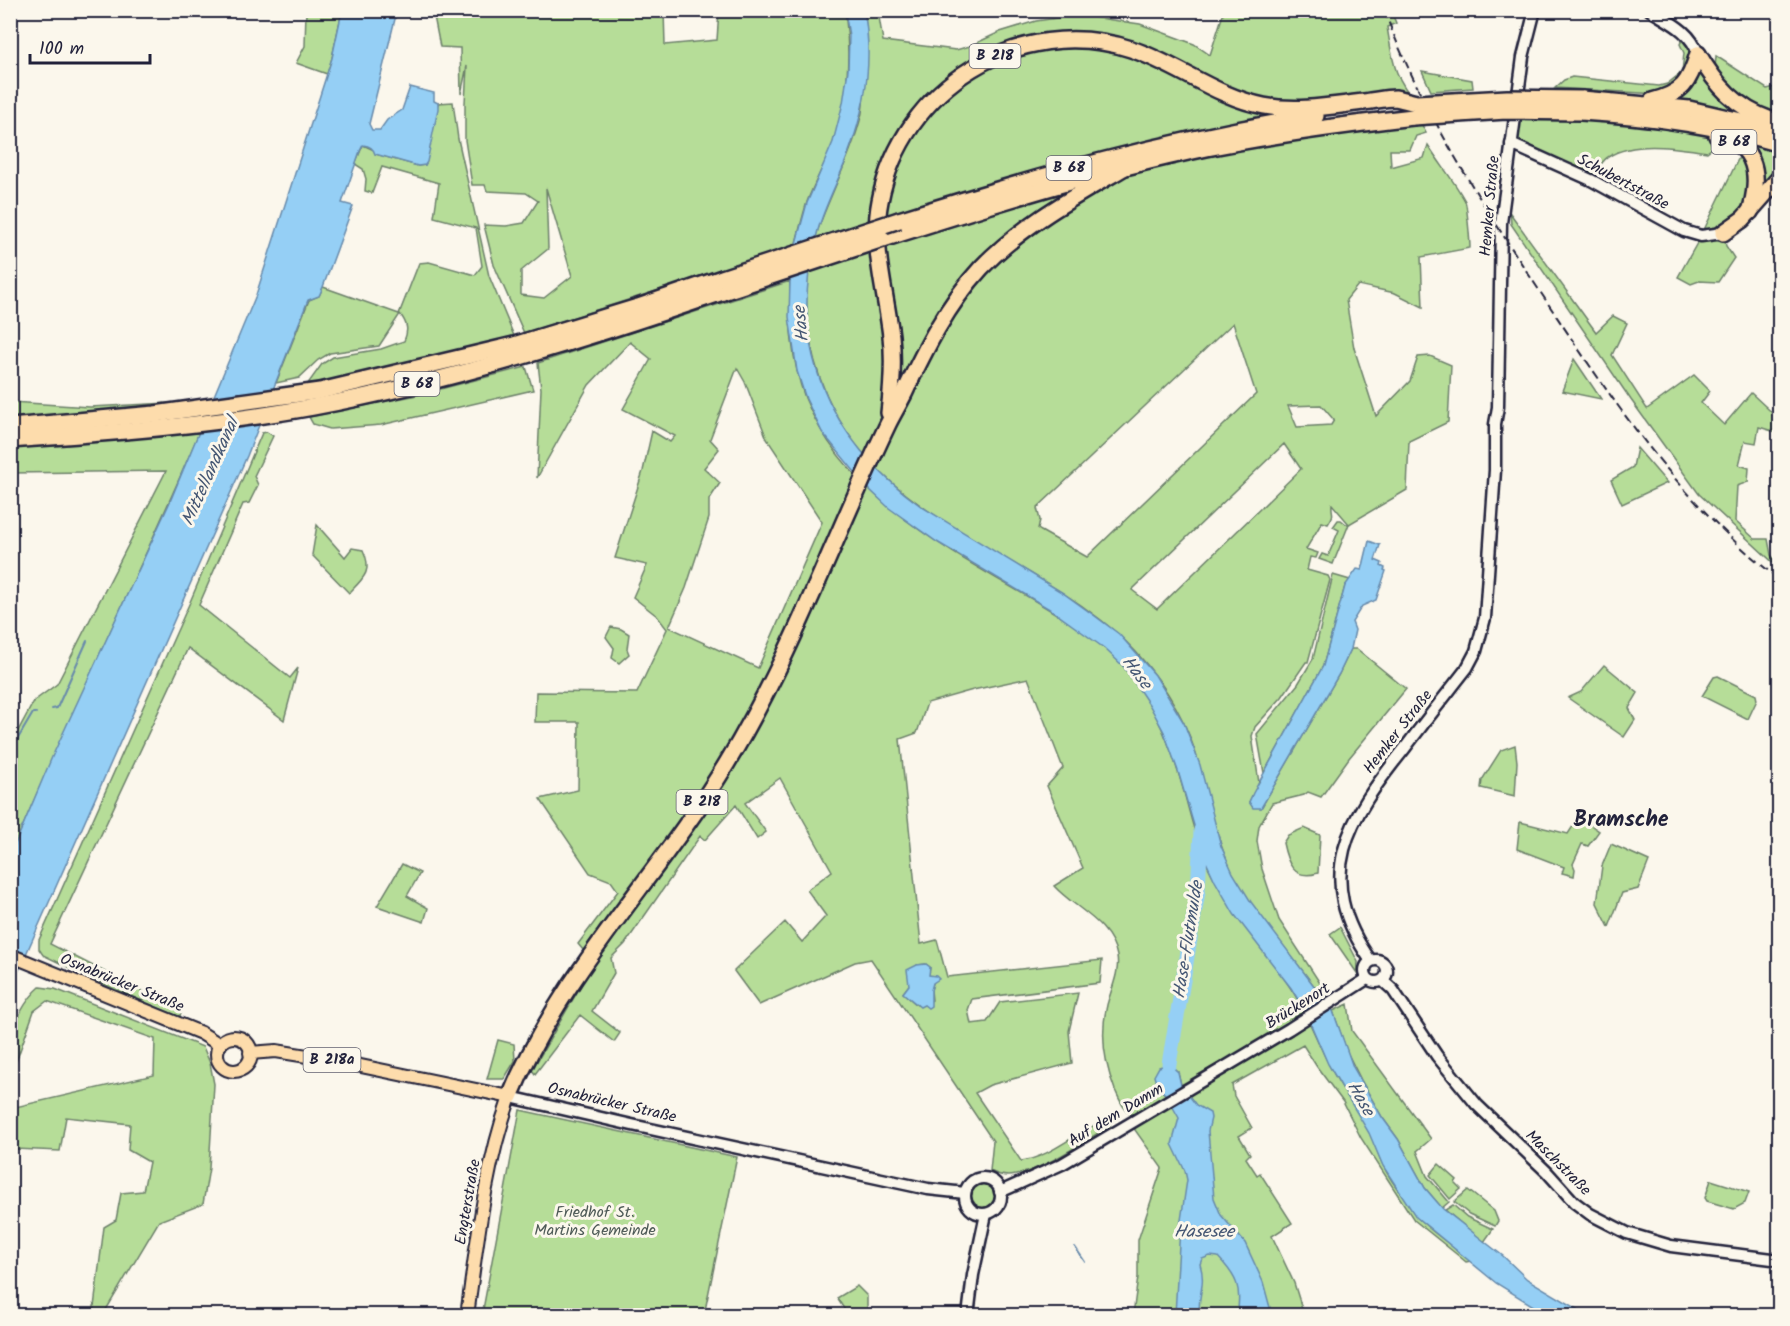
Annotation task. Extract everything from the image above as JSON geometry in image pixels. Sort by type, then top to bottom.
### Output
[{"type":"highway","name":"B 218","points":[[888,422],[893,357],[877,240],[879,202],[886,176],[908,132],[924,109],[961,74],[982,62],[1023,46],[1046,41],[1089,41],[1111,44],[1149,56],[1223,92],[1262,106],[1305,109],[1396,102],[1415,110]]},
{"type":"highway","name":"B 68","points":[[1641,103],[1676,93],[1690,77],[1698,54]]},
{"type":"highway","name":"B 68","points":[[1698,54],[1710,74],[1728,95],[1750,111],[1779,123]]},
{"type":"highway","name":"B 68","points":[[899,227],[1125,167],[1207,148],[1415,110],[1508,98],[1660,118],[1713,127],[1779,144]]},
{"type":"highway","name":"B 68","points":[[10,440],[148,430],[237,419],[314,407],[417,384],[537,345],[638,307],[723,285],[1061,171],[1206,135],[1396,102]]},
{"type":"highway","name":"B 68","points":[[1582,106],[1641,103],[1707,113],[1779,130]]},
{"type":"highway","name":"B 68","points":[[1660,118],[1686,130],[1725,138],[1743,149],[1751,159],[1755,171],[1756,184],[1750,212]]},
{"type":"highway","name":"B 218","points":[[510,1096],[527,1059],[566,990],[727,763],[766,694],[888,422],[932,337],[957,297],[981,268],[1036,221],[1125,167]]},
{"type":"highway","points":[[1723,233],[1737,225],[1750,212],[1779,177]]},
{"type":"highway","name":"B 68","points":[[10,427],[155,414],[320,391],[517,351]]},
{"type":"main road","name":"Hemker Straße","points":[[1371,961],[1345,914],[1341,873],[1346,842],[1352,824],[1370,793],[1467,669],[1476,651],[1485,618],[1495,459],[1495,424],[1498,407],[1500,231],[1523,57],[1535,10]]},
{"type":"main road","points":[[1650,10],[1689,36],[1696,44],[1698,54]]},
{"type":"main road","name":"Schubertstraße","points":[[1511,144],[1591,180],[1684,231],[1701,236],[1723,233]]},
{"type":"main road","name":"Osnabrücker Straße","points":[[10,955],[201,1033],[220,1045]]},
{"type":"main road","points":[[1378,960],[1385,964],[1388,971],[1383,981],[1376,983],[1367,979],[1365,969],[1371,961],[1378,960]]},
{"type":"main road","name":"Brückenort","points":[[1243,1057],[1337,1000],[1367,979]]},
{"type":"main road","name":"Maschstraße","points":[[1383,981],[1393,990],[1437,1056],[1477,1105],[1547,1172],[1574,1202],[1590,1214],[1627,1233],[1671,1246],[1779,1260]]},
{"type":"main road","points":[[236,1038],[246,1042],[250,1053],[245,1067],[234,1071],[220,1064],[218,1059],[220,1045],[226,1039],[236,1038]]},
{"type":"main road","name":"Osnabrücker Straße","points":[[250,1053],[276,1051],[332,1060],[510,1096],[632,1125],[928,1189],[965,1193]]},
{"type":"main road","name":"Auf dem Damm","points":[[1000,1192],[1062,1164],[1243,1057]]},
{"type":"main road","name":"Engterstraße","points":[[467,1316],[479,1228],[491,1164],[510,1096]]},
{"type":"main road","points":[[982,1178],[994,1182],[1000,1192],[1001,1198],[996,1208],[986,1214],[970,1209],[965,1199],[965,1193],[971,1183],[982,1178]]},
{"type":"main road","points":[[968,1316],[973,1275],[986,1214]]},
{"type":"green space","points":[[306,11],[342,11],[327,74],[296,63],[305,46]]},
{"type":"green space","points":[[433,11],[664,11],[665,45],[717,40],[719,11],[845,11],[848,61],[845,94],[838,127],[807,202],[795,247],[524,333],[494,265],[484,225],[506,226],[524,223],[538,201],[526,193],[487,191],[485,185],[472,185],[465,140],[467,66],[461,94],[460,48],[440,47]],"holes":[[[546,188],[572,276],[544,298],[521,295],[521,271],[548,249]]]},
{"type":"green space","points":[[864,11],[878,11],[883,41],[956,50],[1000,32],[1036,21],[1078,15],[1140,24],[1194,44],[1210,55],[1224,11],[1391,11],[1396,23],[1387,27],[1395,68],[1403,85],[1417,103],[1395,98],[1352,111],[1298,119],[1125,167],[1418,117],[1426,133],[1416,136],[1410,150],[1390,150],[1391,167],[1424,158],[1428,145],[1466,204],[1470,248],[1421,257],[1423,307],[1395,293],[1358,285],[1346,300],[1354,348],[1376,416],[1410,381],[1418,357],[1430,356],[1451,365],[1448,422],[1409,441],[1407,490],[1349,524],[1332,504],[1333,515],[1328,524],[1322,522],[1306,549],[1318,553],[1316,558],[1310,557],[1307,570],[1328,576],[1330,580],[1308,662],[1282,697],[1255,727],[1252,736],[1259,783],[1249,802],[1261,808],[1339,674],[1351,649],[1357,649],[1406,689],[1349,758],[1321,797],[1308,792],[1272,803],[1259,826],[1257,841],[1262,869],[1279,920],[1329,997],[1324,1000],[1252,905],[1232,872],[1217,834],[1190,736],[1167,692],[1147,665],[1124,640],[1086,609],[956,529],[891,482],[863,454],[840,422],[822,384],[810,340],[807,310],[808,280],[816,235],[849,154],[862,113]],"holes":[[[1233,323],[1256,394],[1087,557],[1038,529],[1040,520],[1037,508]],[[1321,405],[1334,420],[1331,425],[1297,427],[1288,406]],[[1284,444],[1301,469],[1157,609],[1132,590]]]},
{"type":"green space","points":[[1682,40],[1688,48],[1691,61],[1681,82],[1659,94],[1555,88],[1564,80],[1572,77],[1659,86],[1667,84],[1682,72],[1684,53],[1680,44]]},
{"type":"green space","points":[[1716,56],[1767,89],[1779,86],[1779,119],[1757,110],[1736,93],[1715,68]]},
{"type":"green space","points":[[1698,64],[1739,112],[1676,100]]},
{"type":"green space","points":[[1422,71],[1472,80],[1473,88],[1431,91]]},
{"type":"green space","points":[[453,102],[458,139],[489,276],[514,336],[415,362],[307,385],[322,364],[333,357],[381,349],[404,341],[406,327],[400,314],[379,346],[330,353],[318,360],[299,378],[276,383],[309,300],[319,296],[323,287],[399,314],[419,263],[429,262],[475,275],[482,266],[476,228],[434,217],[439,183],[382,167],[372,193],[365,191],[366,179],[363,169],[355,164],[363,145],[374,150],[375,154],[418,166],[425,165],[438,103]]},
{"type":"green space","points":[[1515,111],[1611,114],[1725,138],[1707,152],[1657,147],[1631,148],[1605,159],[1591,180],[1511,144]]},
{"type":"green space","points":[[1744,141],[1779,151],[1779,173],[1760,196]]},
{"type":"green space","points":[[1743,149],[1754,197],[1723,234],[1726,246],[1734,258],[1718,282],[1699,281],[1691,284],[1678,277],[1701,236]]},
{"type":"green space","points":[[1510,213],[1596,332],[1613,316],[1627,323],[1612,355],[1647,409],[1694,375],[1710,391],[1701,403],[1724,425],[1751,393],[1779,419],[1779,433],[1759,427],[1756,443],[1745,441],[1739,465],[1749,468],[1748,482],[1737,486],[1735,521],[1755,539],[1768,539],[1771,555],[1779,568],[1699,494],[1631,400],[1511,224]]},
{"type":"green space","points":[[790,281],[791,326],[800,384],[821,430],[841,459],[892,509],[952,552],[1072,624],[1124,667],[1141,691],[1163,730],[1199,845],[1222,893],[1295,995],[1333,1072],[1369,1132],[1392,1181],[1418,1218],[1471,1261],[1466,1262],[1414,1220],[1361,1138],[1343,1102],[1303,1045],[1232,1085],[1234,1096],[1252,1128],[1239,1136],[1250,1154],[1246,1158],[1257,1175],[1260,1173],[1292,1223],[1272,1236],[1294,1283],[1304,1315],[1133,1315],[1138,1277],[1138,1240],[1162,1168],[1135,1130],[1133,1123],[1227,1067],[1221,1062],[1181,1085],[1178,1072],[1169,1064],[1157,1086],[1166,1095],[1133,1115],[1120,1101],[1108,1069],[1104,1048],[1105,1016],[1115,980],[1117,956],[1108,934],[1100,925],[1054,886],[1083,868],[1047,786],[1063,768],[1028,678],[927,703],[917,733],[900,739],[921,944],[937,940],[947,977],[1102,960],[1100,983],[972,999],[968,1010],[971,1024],[987,1022],[1000,1002],[1078,993],[1069,1031],[1072,1063],[990,1085],[975,1093],[1021,1161],[1044,1154],[1088,1128],[1112,1119],[1110,1126],[1032,1170],[1008,1176],[996,1174],[990,1171],[993,1141],[871,959],[855,962],[759,1005],[734,971],[785,922],[802,942],[826,916],[807,890],[832,871],[780,778],[745,803],[766,832],[757,839],[736,805],[705,840],[700,836],[625,944],[611,958],[614,973],[592,1011],[620,1033],[614,1042],[580,1015],[535,1074],[532,1070],[594,963],[578,944],[618,891],[611,881],[590,873],[540,799],[578,790],[579,722],[535,722],[536,692],[637,693],[667,629],[657,616],[633,597],[647,565],[615,558],[643,471],[652,431],[670,442],[675,436],[623,409],[651,359],[630,342],[589,385],[537,478],[541,389],[538,363]],"holes":[[[737,368],[745,382],[767,439],[822,522],[758,668],[669,627],[686,588],[709,518],[709,500],[720,483],[704,468],[719,449],[710,439]],[[926,964],[930,967],[929,975],[933,983],[932,1000],[924,1005],[917,1005],[903,993],[917,965]]]},
{"type":"green space","points":[[1574,359],[1601,399],[1562,391]]},
{"type":"green space","points":[[526,367],[533,390],[381,425],[330,429],[313,424],[309,417],[417,395]]},
{"type":"green space","points":[[11,402],[90,407],[169,403],[180,411],[11,427]]},
{"type":"green space","points":[[204,421],[11,854],[11,744],[34,701],[57,684],[166,471],[11,473],[11,440]]},
{"type":"green space","points":[[267,432],[273,436],[254,476],[258,485],[249,503],[243,504],[199,605],[290,678],[298,668],[284,720],[188,648],[50,944],[181,1011],[180,1017],[43,955],[39,949],[39,940],[190,602],[262,433]]},
{"type":"green space","points":[[1637,448],[1667,483],[1622,504],[1611,480],[1633,467]]},
{"type":"green space","points":[[1338,520],[1349,524],[1333,564],[1319,559],[1322,554],[1328,556],[1339,530],[1333,527]]},
{"type":"green space","points":[[317,525],[345,557],[352,548],[363,550],[367,569],[359,583],[349,593],[312,555]]},
{"type":"green space","points":[[1333,575],[1350,580],[1345,586],[1323,666],[1264,773],[1257,734],[1298,684],[1313,659]]},
{"type":"green space","points":[[611,627],[629,634],[627,649],[629,654],[619,663],[612,658],[614,648],[606,637]]},
{"type":"green space","points":[[1604,665],[1638,693],[1629,708],[1635,720],[1624,737],[1568,698],[1581,692]]},
{"type":"green space","points":[[1718,676],[1756,695],[1757,700],[1748,719],[1702,696],[1714,677]]},
{"type":"green space","points":[[1515,745],[1517,762],[1515,796],[1481,788],[1482,780],[1501,750]]},
{"type":"green space","points":[[1579,817],[1599,831],[1588,846],[1582,844],[1573,864],[1574,876],[1562,873],[1564,867],[1517,849],[1520,822],[1568,834]]},
{"type":"green space","points":[[1304,828],[1320,835],[1318,873],[1309,875],[1297,872],[1293,868],[1289,863],[1283,843],[1288,835]]},
{"type":"green space","points":[[1611,844],[1649,861],[1638,889],[1622,893],[1609,927],[1597,903],[1602,866]]},
{"type":"green space","points":[[402,864],[420,873],[407,896],[428,908],[424,922],[377,906]]},
{"type":"green space","points":[[1340,927],[1358,962],[1357,973],[1330,934]]},
{"type":"green space","points":[[40,987],[55,989],[203,1047],[210,1063],[214,1084],[209,1168],[203,1204],[159,1221],[103,1315],[93,1315],[104,1227],[116,1220],[121,1193],[143,1191],[149,1162],[128,1150],[130,1124],[66,1117],[60,1151],[15,1149],[11,1178],[11,1108],[154,1075],[155,1039],[47,1001],[34,1011],[11,1076],[10,1046],[14,1027],[25,1005]]},
{"type":"green space","points":[[1348,1004],[1352,1031],[1431,1139],[1417,1151],[1427,1176],[1449,1202],[1442,1208],[1425,1188],[1398,1139],[1382,1117],[1347,1052],[1333,1011]]},
{"type":"green space","points":[[498,1040],[514,1044],[515,1061],[504,1079],[487,1079]]},
{"type":"green space","name":"Friedhof St. Martins Gemeinde","points":[[520,1110],[737,1157],[704,1315],[482,1315]]},
{"type":"green space","points":[[1439,1164],[1457,1180],[1455,1183],[1461,1189],[1450,1199],[1430,1175]]},
{"type":"green space","points":[[1711,1180],[1749,1192],[1745,1203],[1734,1209],[1707,1201],[1705,1198]]},
{"type":"green space","points":[[983,1183],[992,1187],[996,1196],[992,1205],[983,1209],[974,1205],[970,1196],[974,1187]]},
{"type":"green space","points":[[1468,1190],[1494,1211],[1498,1221],[1495,1226],[1469,1214],[1454,1202]]},
{"type":"green space","points":[[1453,1205],[1467,1217],[1493,1229],[1484,1242],[1445,1210]]},
{"type":"green space","points":[[857,1286],[867,1296],[867,1312],[864,1315],[848,1315],[837,1298]]},
{"type":"water","name":"Mittellandkanal","points":[[342,11],[397,11],[369,124],[372,130],[380,130],[387,120],[402,110],[410,87],[434,93],[434,101],[438,103],[438,109],[427,162],[425,165],[418,166],[375,154],[371,148],[363,145],[342,203],[353,206],[323,287],[319,296],[308,300],[247,456],[11,988],[11,854],[52,757],[169,504],[256,295],[332,58]]},
{"type":"water","name":"Hase","points":[[845,11],[864,11],[868,63],[864,98],[856,132],[818,230],[809,272],[807,312],[812,350],[822,386],[839,420],[861,451],[889,480],[922,507],[1063,593],[1095,616],[1119,634],[1155,675],[1184,723],[1200,765],[1221,846],[1233,873],[1251,902],[1333,1011],[1353,1067],[1382,1117],[1398,1139],[1425,1188],[1443,1209],[1503,1256],[1527,1279],[1588,1315],[1548,1315],[1496,1283],[1416,1217],[1383,1166],[1369,1133],[1328,1064],[1305,1011],[1291,988],[1234,914],[1215,881],[1202,853],[1164,732],[1124,667],[1104,648],[1051,610],[937,542],[889,508],[868,488],[822,432],[806,399],[797,371],[789,317],[790,281],[795,247],[807,203],[833,142],[843,103],[848,70],[849,36]]},
{"type":"water","points":[[1369,541],[1380,545],[1375,560],[1382,563],[1381,566],[1386,571],[1376,600],[1362,606],[1352,622],[1355,630],[1351,649],[1339,674],[1261,808],[1253,808],[1249,802],[1253,793],[1323,666],[1345,586],[1357,569],[1362,570]]},
{"type":"water","points":[[926,964],[930,967],[929,975],[939,979],[933,983],[931,1006],[928,1008],[924,1005],[920,1007],[903,993],[909,985],[907,970]]},
{"type":"water","name":"Hasesee","points":[[1169,1064],[1178,1072],[1181,1085],[1196,1105],[1210,1113],[1208,1131],[1214,1198],[1221,1215],[1245,1243],[1263,1282],[1272,1315],[1237,1315],[1239,1297],[1234,1277],[1218,1257],[1210,1256],[1202,1259],[1200,1264],[1202,1285],[1200,1315],[1175,1315],[1180,1227],[1187,1180],[1172,1144],[1179,1118],[1166,1095],[1157,1086],[1154,1076],[1159,1067]]},
{"type":"waterway","points":[[52,709],[57,708],[87,641]]},
{"type":"waterway","points":[[10,752],[33,713],[36,713]]},
{"type":"waterway","name":"Hase-Flutmulde","points":[[1169,1064],[1198,892],[1201,830]]},
{"type":"waterway","points":[[1075,1247],[1085,1262]]},
{"type":"railway","points":[[1384,10],[1417,86],[1456,159],[1597,376],[1623,413],[1680,484],[1744,550],[1780,580]]},
{"type":"district","name":"Bramsche","points":[[1621,820]]}]
